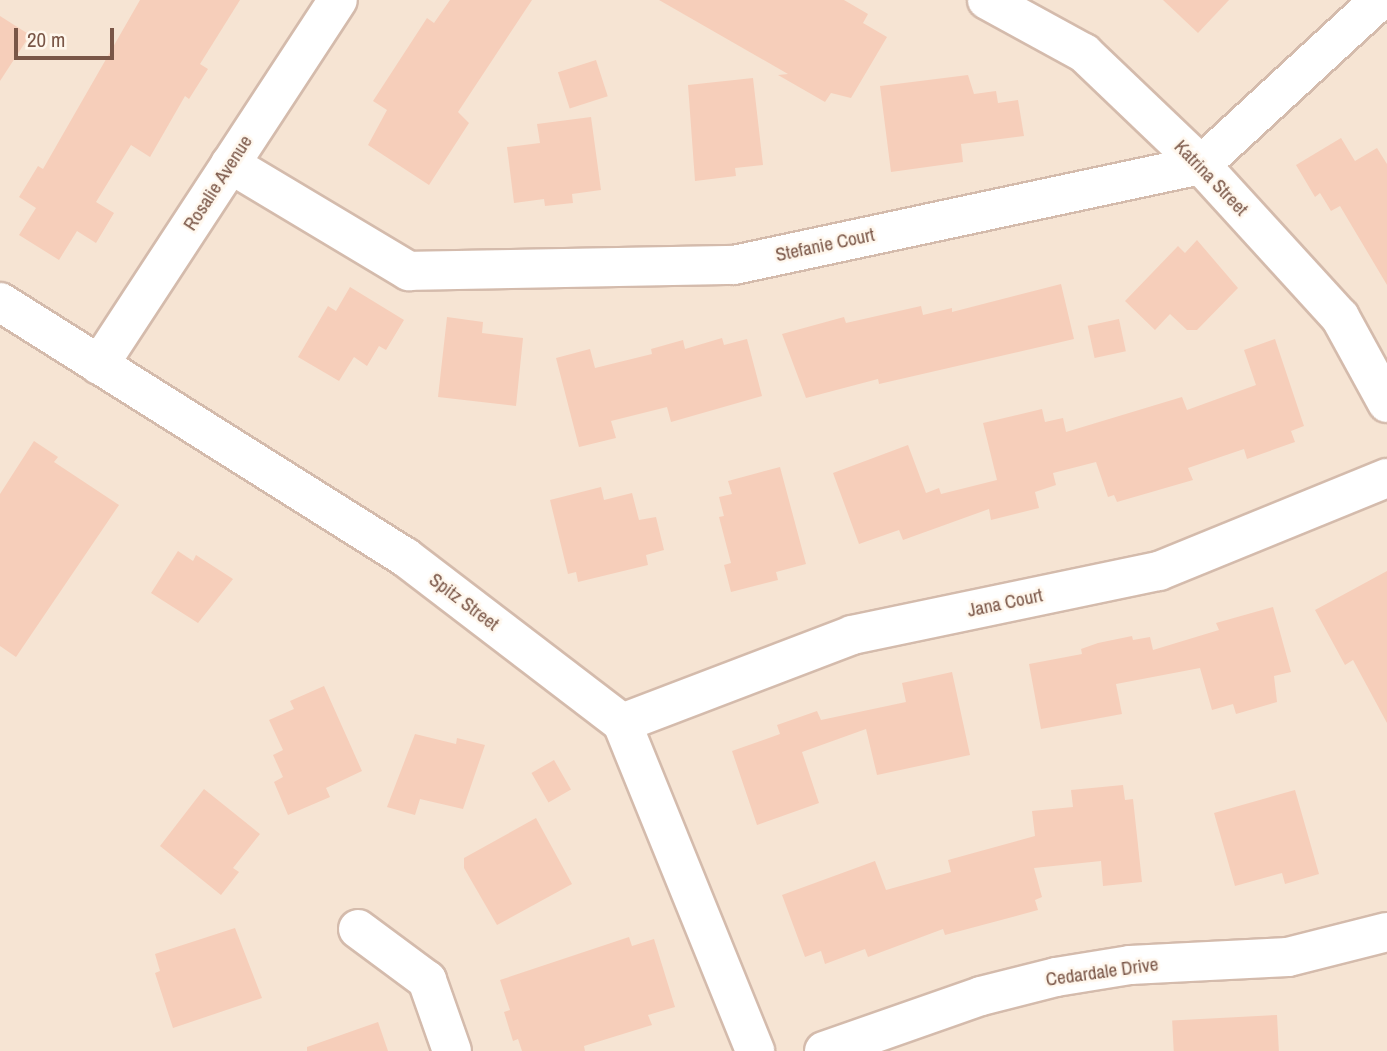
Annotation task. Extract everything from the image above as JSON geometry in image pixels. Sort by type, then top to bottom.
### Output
[{"type":"street","name":"Rosalie Avenue","points":[[99,365],[338,0]]},
{"type":"street","name":"Katrina Street","points":[[987,0],[1084,53],[1201,165],[1340,317],[1387,404]]},
{"type":"street","points":[[1201,165],[1380,0]]},
{"type":"street","name":"Stefanie Court","points":[[230,164],[409,271],[734,265],[1201,165]]},
{"type":"street","name":"Spitz Street","points":[[0,302],[405,557],[622,723]]},
{"type":"street","name":"Jana Court","points":[[622,723],[852,635],[1159,571],[1387,478]]},
{"type":"street","points":[[622,723],[755,1051]]},
{"type":"street","points":[[358,929],[427,980],[452,1051]]},
{"type":"street","name":"Cedardale Drive","points":[[824,1051],[981,996],[1056,977],[1130,965],[1289,957],[1387,932]]},
{"type":"shaded area","points":[[0,0],[1387,0],[1387,1051],[0,1051]]},
{"type":"building","points":[[140,0],[240,0],[200,64],[208,69],[189,99],[185,96],[150,157],[131,145],[96,202],[114,213],[96,243],[77,231],[59,260],[19,235],[36,208],[19,197],[38,166],[43,169]]},
{"type":"building","points":[[450,0],[532,0],[458,112],[469,123],[429,185],[368,145],[387,110],[373,101],[427,18],[434,23]]},
{"type":"building","points":[[659,0],[844,0],[868,14],[863,23],[887,37],[851,98],[831,93],[825,102],[778,75],[788,74]]},
{"type":"building","points":[[1163,0],[1229,0],[1198,33]]},
{"type":"building","points":[[0,16],[30,35],[0,81]]},
{"type":"building","points":[[596,60],[608,96],[570,109],[558,72]]},
{"type":"building","points":[[968,75],[974,94],[996,91],[998,103],[1018,100],[1024,136],[961,144],[963,162],[891,172],[880,86]]},
{"type":"building","points":[[753,78],[763,165],[735,168],[736,176],[695,181],[688,85]]},
{"type":"building","points":[[591,117],[601,190],[572,194],[573,203],[545,206],[544,199],[514,203],[507,147],[540,143],[537,124]]},
{"type":"building","points":[[1341,138],[1355,161],[1377,148],[1387,164],[1387,285],[1340,206],[1331,211],[1320,193],[1315,197],[1296,165]]},
{"type":"building","points":[[1197,240],[1238,288],[1197,330],[1187,330],[1170,314],[1155,330],[1125,301],[1178,246],[1185,253]]},
{"type":"building","points":[[1061,284],[1074,339],[879,384],[878,379],[806,398],[782,334],[844,317],[846,323],[921,306],[923,315],[952,308],[952,312]]},
{"type":"building","points":[[350,287],[404,320],[386,350],[379,346],[367,366],[354,357],[339,381],[298,357],[328,306],[336,311]]},
{"type":"building","points":[[447,317],[483,322],[482,333],[523,338],[516,406],[438,397]]},
{"type":"building","points":[[1119,319],[1126,351],[1095,358],[1088,326]]},
{"type":"building","points":[[722,338],[724,345],[747,339],[762,396],[671,422],[667,407],[611,421],[616,438],[579,447],[556,358],[590,349],[595,368],[652,354],[651,349],[683,340],[685,349]]},
{"type":"building","points":[[1275,339],[1304,426],[1291,431],[1295,442],[1247,459],[1244,449],[1188,468],[1193,480],[1117,502],[1114,495],[1108,497],[1096,462],[1053,473],[1056,485],[1035,492],[1039,508],[991,520],[989,509],[903,540],[899,530],[859,544],[833,473],[908,445],[926,493],[939,488],[941,494],[997,480],[983,423],[1042,409],[1045,422],[1063,418],[1066,432],[1182,397],[1187,410],[1256,385],[1244,350]]},
{"type":"building","points":[[34,441],[58,457],[54,462],[119,505],[16,657],[0,646],[0,494]]},
{"type":"building","points":[[780,467],[806,564],[776,572],[778,580],[731,592],[724,565],[731,563],[719,517],[724,516],[719,497],[732,494],[728,481]]},
{"type":"building","points":[[601,487],[604,500],[632,493],[639,520],[656,517],[664,550],[646,555],[648,565],[578,582],[576,572],[568,574],[550,500]]},
{"type":"building","points":[[178,551],[193,561],[196,555],[233,579],[198,623],[151,593]]},
{"type":"building","points":[[1387,571],[1387,723],[1353,660],[1345,665],[1315,610]]},
{"type":"building","points":[[1273,607],[1291,672],[1274,676],[1277,702],[1236,714],[1233,704],[1212,710],[1200,668],[1116,684],[1122,714],[1041,729],[1029,664],[1082,654],[1081,649],[1132,636],[1133,640],[1150,637],[1153,650],[1219,630],[1216,623]]},
{"type":"building","points":[[952,672],[970,755],[877,775],[866,729],[802,752],[819,803],[757,825],[732,751],[780,734],[777,725],[817,711],[821,720],[906,702],[902,683]]},
{"type":"building","points":[[324,686],[362,771],[326,788],[330,797],[288,815],[274,782],[283,777],[273,755],[283,750],[269,720],[294,709],[290,701]]},
{"type":"building","points":[[415,734],[456,744],[457,738],[485,745],[463,809],[420,799],[415,815],[387,807]]},
{"type":"building","points":[[554,760],[571,789],[548,802],[531,773]]},
{"type":"building","points":[[1123,785],[1125,800],[1133,799],[1142,882],[1103,886],[1101,861],[1034,868],[1042,897],[1035,900],[1038,910],[945,935],[943,929],[868,957],[865,949],[825,964],[821,951],[805,957],[782,895],[875,861],[886,890],[951,872],[948,860],[1035,836],[1032,811],[1073,807],[1071,790]]},
{"type":"building","points":[[204,789],[260,834],[233,868],[239,872],[221,895],[160,846]]},
{"type":"building","points":[[1295,790],[1319,874],[1285,884],[1282,873],[1235,886],[1214,813]]},
{"type":"building","points":[[536,818],[572,884],[497,925],[464,868],[464,858]]},
{"type":"building","points":[[235,928],[262,998],[173,1028],[155,973],[160,971],[155,954]]},
{"type":"building","points":[[629,937],[632,946],[654,939],[675,1007],[648,1015],[652,1025],[584,1046],[585,1051],[522,1051],[518,1039],[513,1041],[504,1012],[510,1010],[500,980]]},
{"type":"building","points":[[1277,1015],[1279,1051],[1174,1051],[1172,1020]]},
{"type":"building","points":[[378,1022],[388,1051],[307,1051],[307,1047]]}]
